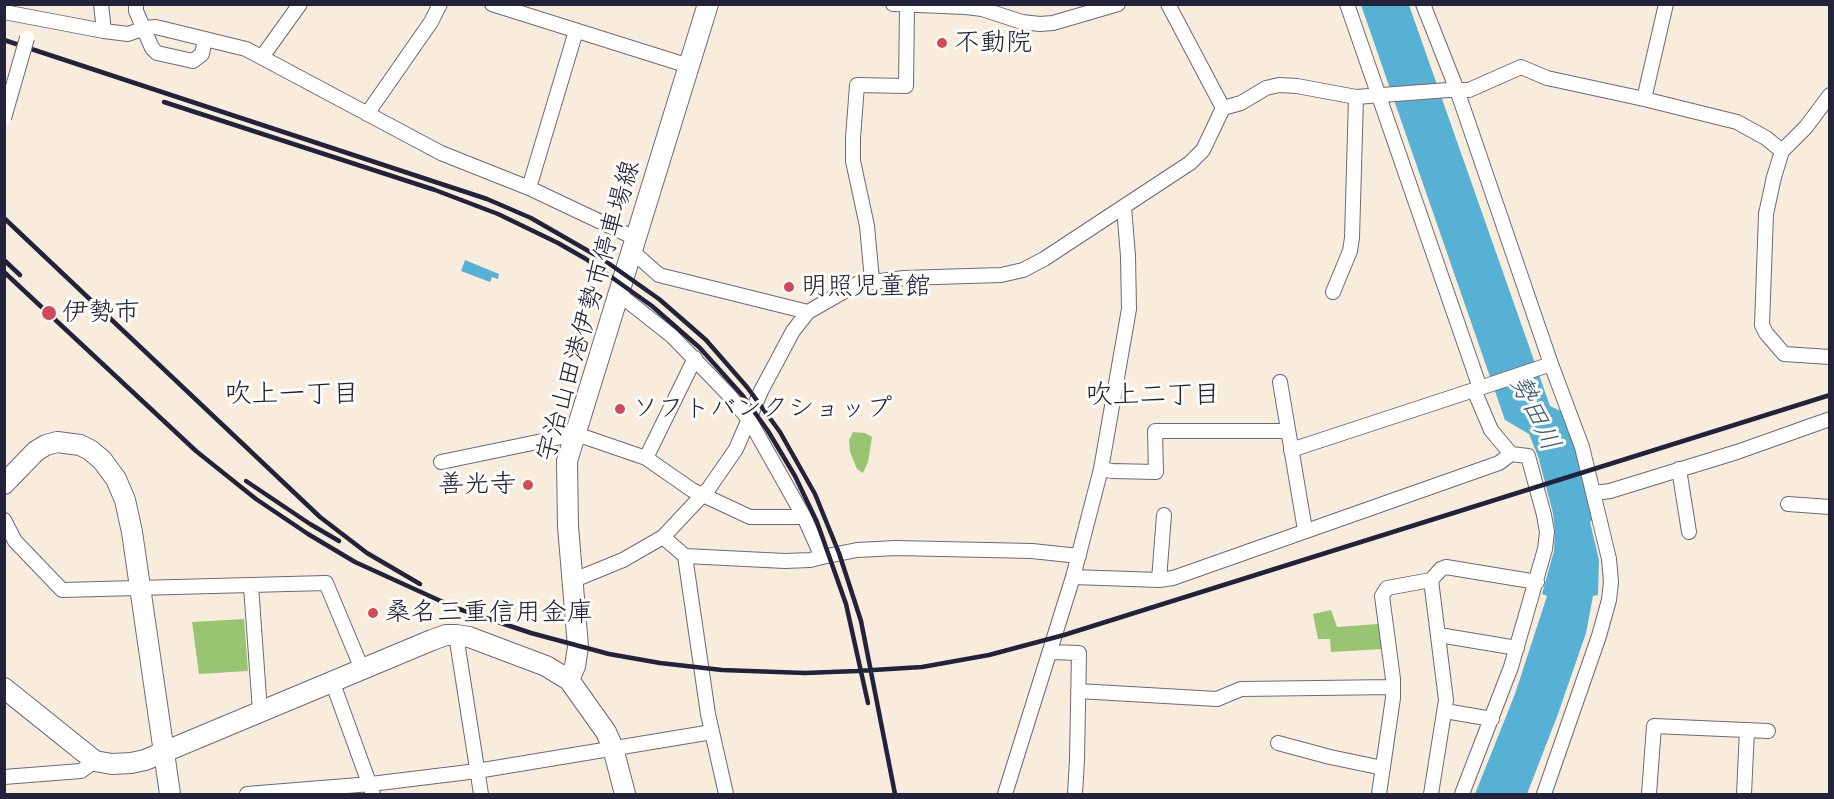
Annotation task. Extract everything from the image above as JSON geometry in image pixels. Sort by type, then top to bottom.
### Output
[{"type":"main road","name":"宇治山田港伊勢市停車場線","points":[[569,680],[578,647],[568,526],[567,461],[708,4]]},
{"type":"main road","points":[[4,484],[36,452],[46,445],[57,442],[80,445],[96,455],[116,479],[132,532],[170,795]]},
{"type":"main road","points":[[4,688],[95,761],[112,764],[131,763],[145,760],[432,640],[446,635],[469,637],[546,666],[569,680],[598,718],[613,748],[625,795]]},
{"type":"street","points":[[101,4],[104,31]]},
{"type":"street","points":[[136,4],[136,11],[152,48],[157,53],[193,61],[202,54],[204,39]]},
{"type":"street","points":[[261,57],[300,4]]},
{"type":"street","points":[[367,114],[431,22],[440,4]]},
{"type":"street","points":[[492,4],[539,11],[576,31],[689,66]]},
{"type":"street","points":[[893,4],[983,7],[1022,22],[1040,24],[1053,23],[1118,4]]},
{"type":"street","points":[[1168,4],[1223,108]]},
{"type":"street","points":[[1347,4],[1383,95],[1480,388],[1491,430],[1511,454],[1528,456],[1547,532],[1538,582],[1517,648],[1462,795]]},
{"type":"street","points":[[1423,4],[1549,365],[1582,447],[1609,559],[1611,582],[1609,600],[1589,669],[1544,795]]},
{"type":"street","points":[[1644,99],[1666,4]]},
{"type":"street","points":[[872,280],[867,226],[854,161],[853,138],[857,85],[906,86],[908,6]]},
{"type":"street","points":[[4,12],[128,34],[156,27],[246,49],[441,153],[529,189],[635,245],[659,275],[808,312]]},
{"type":"street","points":[[529,189],[576,31]]},
{"type":"street","points":[[4,118],[27,38]]},
{"type":"street","points":[[574,580],[623,560],[663,537],[702,495],[736,449],[761,392],[793,331],[808,312],[846,288],[872,280],[1001,275],[1023,270],[1044,259],[1190,163],[1203,150],[1223,108],[1241,103],[1266,88],[1279,85],[1356,97],[1469,90],[1521,67],[1547,78],[1737,122],[1766,138],[1782,151]]},
{"type":"street","points":[[1830,95],[1806,126],[1782,151],[1774,177],[1766,214],[1762,325],[1784,354],[1830,357]]},
{"type":"street","points":[[1333,292],[1350,251],[1352,238],[1356,97]]},
{"type":"street","points":[[1005,795],[1051,652],[1101,469],[1129,309],[1124,207]]},
{"type":"street","points":[[620,295],[653,320],[695,358],[750,421],[804,517],[822,557]]},
{"type":"street","points":[[646,458],[695,358]]},
{"type":"street","points":[[1291,450],[1549,365]]},
{"type":"street","points":[[1280,382],[1305,530]]},
{"type":"street","points":[[1594,493],[1611,491],[1737,452],[1830,419]]},
{"type":"street","points":[[1101,469],[1155,472],[1155,431],[1287,431]]},
{"type":"street","points":[[441,462],[576,434],[646,458],[702,495],[750,517],[804,517]]},
{"type":"street","points":[[1073,577],[1159,580],[1173,578],[1499,463],[1511,454]]},
{"type":"street","points":[[1679,469],[1689,532]]},
{"type":"street","points":[[1788,504],[1830,507]]},
{"type":"street","points":[[1159,580],[1164,515]]},
{"type":"street","points":[[4,520],[15,541],[62,590],[326,583],[362,669]]},
{"type":"street","points":[[663,537],[685,556],[776,561],[810,560],[857,550],[896,548],[1032,551],[1079,556]]},
{"type":"street","points":[[685,556],[701,669],[726,795]]},
{"type":"street","points":[[1379,795],[1393,698],[1382,596],[1387,588],[1431,580],[1446,567],[1538,582]]},
{"type":"street","points":[[1431,580],[1446,700],[1431,795]]},
{"type":"street","points":[[251,586],[260,711]]},
{"type":"street","points":[[456,635],[481,795]]},
{"type":"street","points":[[1439,635],[1517,648]]},
{"type":"street","points":[[1051,652],[1079,653],[1074,795]]},
{"type":"street","points":[[332,681],[372,789]]},
{"type":"street","points":[[1078,691],[1217,699],[1241,690],[1393,687]]},
{"type":"street","points":[[1444,711],[1492,719]]},
{"type":"street","points":[[1649,795],[1654,726],[1768,731]]},
{"type":"street","points":[[1744,795],[1747,730]]},
{"type":"street","points":[[247,795],[372,789],[712,732]]},
{"type":"street","points":[[1278,743],[1383,768]]},
{"type":"street","points":[[4,777],[81,771],[95,761]]},
{"type":"green space","points":[[853,432],[865,433],[872,437],[868,462],[863,473],[857,469],[850,452],[849,440]]},
{"type":"green space","points":[[1331,610],[1337,627],[1378,624],[1383,649],[1331,652],[1330,639],[1318,639],[1313,614]]},
{"type":"green space","points":[[244,619],[248,671],[199,674],[192,622]]},
{"type":"water","name":"勢田川","points":[[1361,5],[1409,5],[1550,406],[1563,412],[1581,465],[1595,518],[1590,522],[1599,560],[1598,595],[1593,596],[1586,633],[1527,794],[1475,794],[1515,694],[1547,596],[1542,594],[1554,551],[1553,513],[1538,456],[1529,434],[1505,420]]},
{"type":"water","points":[[465,260],[499,274],[498,279],[492,277],[490,282],[461,271]]},
{"type":"railway","points":[[4,40],[487,199],[531,218],[604,260],[659,299],[706,340],[747,387],[780,432],[815,494],[839,553],[861,621],[895,794]]},
{"type":"railway","points":[[164,102],[435,190],[498,214],[586,259],[652,306],[700,348],[743,396],[768,431],[795,476],[817,522],[846,604],[868,703]]},
{"type":"railway","points":[[4,218],[320,517],[367,553],[420,584]]},
{"type":"railway","points":[[4,260],[20,275]]},
{"type":"railway","points":[[4,272],[196,451],[256,499],[355,562],[456,608],[531,633],[609,654],[722,670],[805,673],[857,671],[922,667],[989,655],[1064,635],[1830,395]]},
{"type":"railway","points":[[246,481],[339,541]]},
{"type":"place","name":"不動院","points":[[942,43]]},
{"type":"place","name":"明照児童館","points":[[789,287]]},
{"type":"place","name":"伊勢市","points":[[49,313]]},
{"type":"place","name":"ソフトバンクショップ","points":[[620,409]]},
{"type":"place","name":"善光寺","points":[[528,485]]},
{"type":"place","name":"桑名三重信用金庫","points":[[373,613]]},
{"type":"district","name":"吹上一丁目","points":[[292,395]]},
{"type":"district","name":"吹上二丁目","points":[[1153,396]]}]
